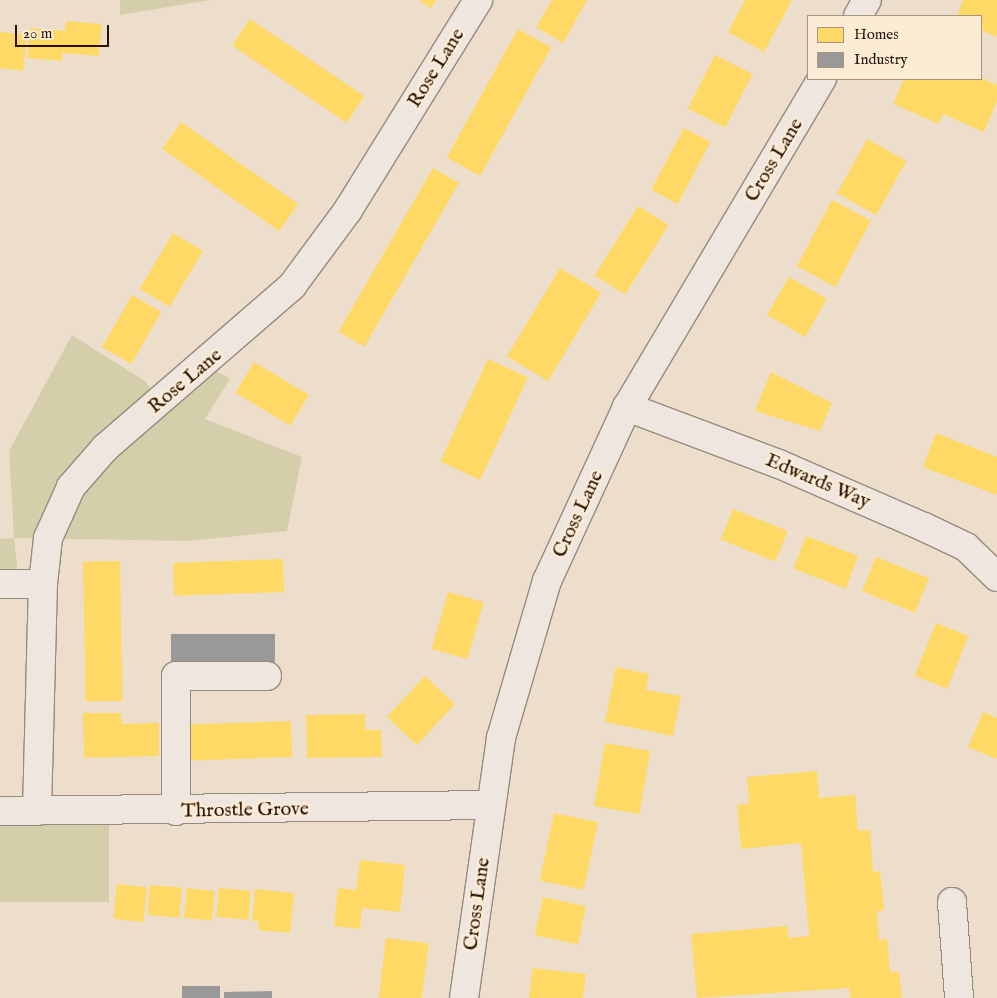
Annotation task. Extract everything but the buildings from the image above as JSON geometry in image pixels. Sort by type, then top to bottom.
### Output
[{"type":"street","name":"Rose Lane","points":[[37,811],[43,584],[48,538],[72,487],[105,448],[292,286],[348,210],[478,0]]},
{"type":"street","points":[[859,15],[867,0]]},
{"type":"street","name":"Cross Lane","points":[[464,998],[501,738],[547,581],[627,407],[821,80]]},
{"type":"street","name":"Edwards Way","points":[[627,407],[779,464],[924,527],[966,547],[997,577]]},
{"type":"street","points":[[0,584],[43,584]]},
{"type":"street","points":[[176,811],[176,676],[267,676]]},
{"type":"street","name":"Throstle Grove","points":[[0,811],[176,811],[491,806]]},
{"type":"street","points":[[952,902],[959,998]]},
{"type":"shaded area","points":[[120,0],[210,0],[120,15]]},
{"type":"shaded area","points":[[72,335],[145,381],[160,402],[205,365],[230,379],[205,419],[302,457],[287,531],[189,541],[14,538],[9,451]]},
{"type":"shaded area","points":[[14,538],[19,584],[0,584],[0,539]]},
{"type":"shaded area","points":[[0,811],[109,811],[109,902],[0,902]]}]
